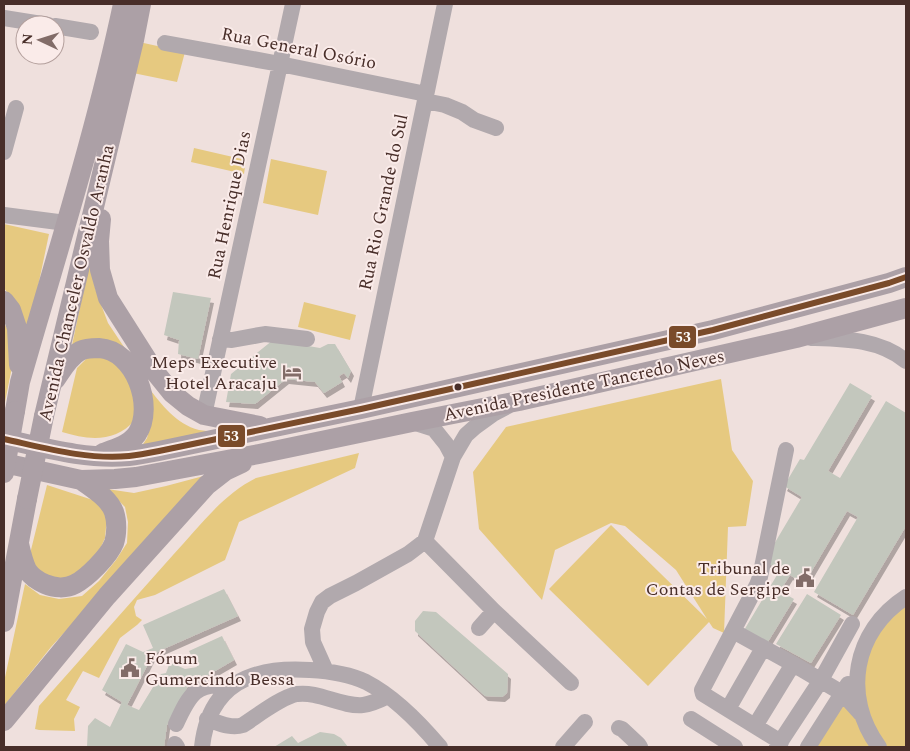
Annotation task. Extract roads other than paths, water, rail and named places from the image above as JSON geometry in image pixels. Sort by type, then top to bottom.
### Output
[{"type":"main road","name":"Avenida Chanceler Osvaldo Aranha","points":[[4,472],[20,382],[94,123],[123,4]]},
{"type":"main road","name":"Avenida Chanceler Osvaldo Aranha","points":[[4,622],[44,416],[141,4]]},
{"type":"main road","points":[[100,184],[103,200],[99,241],[100,270],[108,298],[155,372],[172,393],[188,406],[204,415],[269,428]]},
{"type":"main road","name":"Avenida Presidente Tancredo Neves","points":[[4,439],[75,454],[94,456],[130,456],[159,451],[713,330],[906,277]]},
{"type":"main road","points":[[4,300],[12,310],[17,328],[20,382]]},
{"type":"main road","name":"Avenida Presidente Tancredo Neves","points":[[259,454],[519,401],[796,338],[906,308]]},
{"type":"main road","points":[[51,386],[71,359],[81,351],[92,348],[105,348],[115,352],[135,374],[142,390],[143,407],[142,422],[137,434],[129,442],[94,456]]},
{"type":"main road","points":[[4,462],[81,480],[115,479],[136,477],[259,454]]},
{"type":"main road","points":[[4,721],[107,596],[207,485],[225,471],[259,454]]},
{"type":"main road","points":[[19,544],[22,558],[28,571],[40,582],[48,585],[57,588],[66,587],[75,584],[93,571],[114,544],[116,530],[114,512],[100,494],[81,480]]},
{"type":"street","name":"Rua Henrique Dias","points":[[204,415],[293,4]]},
{"type":"street","name":"Rua Rio Grande do Sul","points":[[361,408],[445,4]]},
{"type":"street","points":[[65,28],[91,32]]},
{"type":"street","name":"Rua General Osório","points":[[165,43],[280,64],[425,97],[496,128]]},
{"type":"street","points":[[4,152],[16,108]]},
{"type":"street","points":[[4,215],[66,223]]},
{"type":"street","points":[[220,339],[232,340],[265,334],[306,339]]},
{"type":"street","points":[[796,338],[844,338],[866,342],[890,351],[906,361]]},
{"type":"street","points":[[326,671],[313,642],[312,629],[322,602],[408,554],[425,541],[453,457],[466,435],[475,426],[493,414],[519,401]]},
{"type":"street","points":[[412,422],[434,429],[446,444],[453,457]]},
{"type":"street","points":[[786,450],[760,577],[702,690],[703,694],[755,726],[779,745],[821,680],[852,624]]},
{"type":"street","points":[[425,541],[494,611],[572,683]]},
{"type":"street","points":[[879,747],[870,734],[860,706],[857,694],[858,670],[862,651],[868,637],[881,618],[902,600],[906,583]]},
{"type":"street","points":[[479,628],[494,611]]},
{"type":"street","points":[[733,631],[842,692],[864,717]]},
{"type":"street","points":[[728,709],[763,648]]},
{"type":"street","points":[[755,726],[793,664]]},
{"type":"street","points":[[202,747],[207,719],[214,705],[231,687],[259,673],[275,670],[302,670],[326,671],[366,682],[388,696],[410,714],[440,747]]},
{"type":"street","points":[[808,747],[858,670]]},
{"type":"street","points":[[176,724],[189,700],[196,692],[207,686],[218,684],[231,687]]},
{"type":"street","points":[[207,719],[236,727],[243,725],[295,694],[310,694],[358,705],[372,703],[388,696]]},
{"type":"street","points":[[691,719],[736,747]]},
{"type":"street","points":[[563,747],[585,722]]},
{"type":"street","points":[[619,728],[640,747]]},
{"type":"place","name":"Meps Executive Hotel Aracaju","points":[[292,372]]},
{"type":"place","name":"Tribunal de Contas de Sergipe","points":[[805,578]]},
{"type":"place","name":"Fórum Gumercindo Bessa","points":[[130,668]]}]
